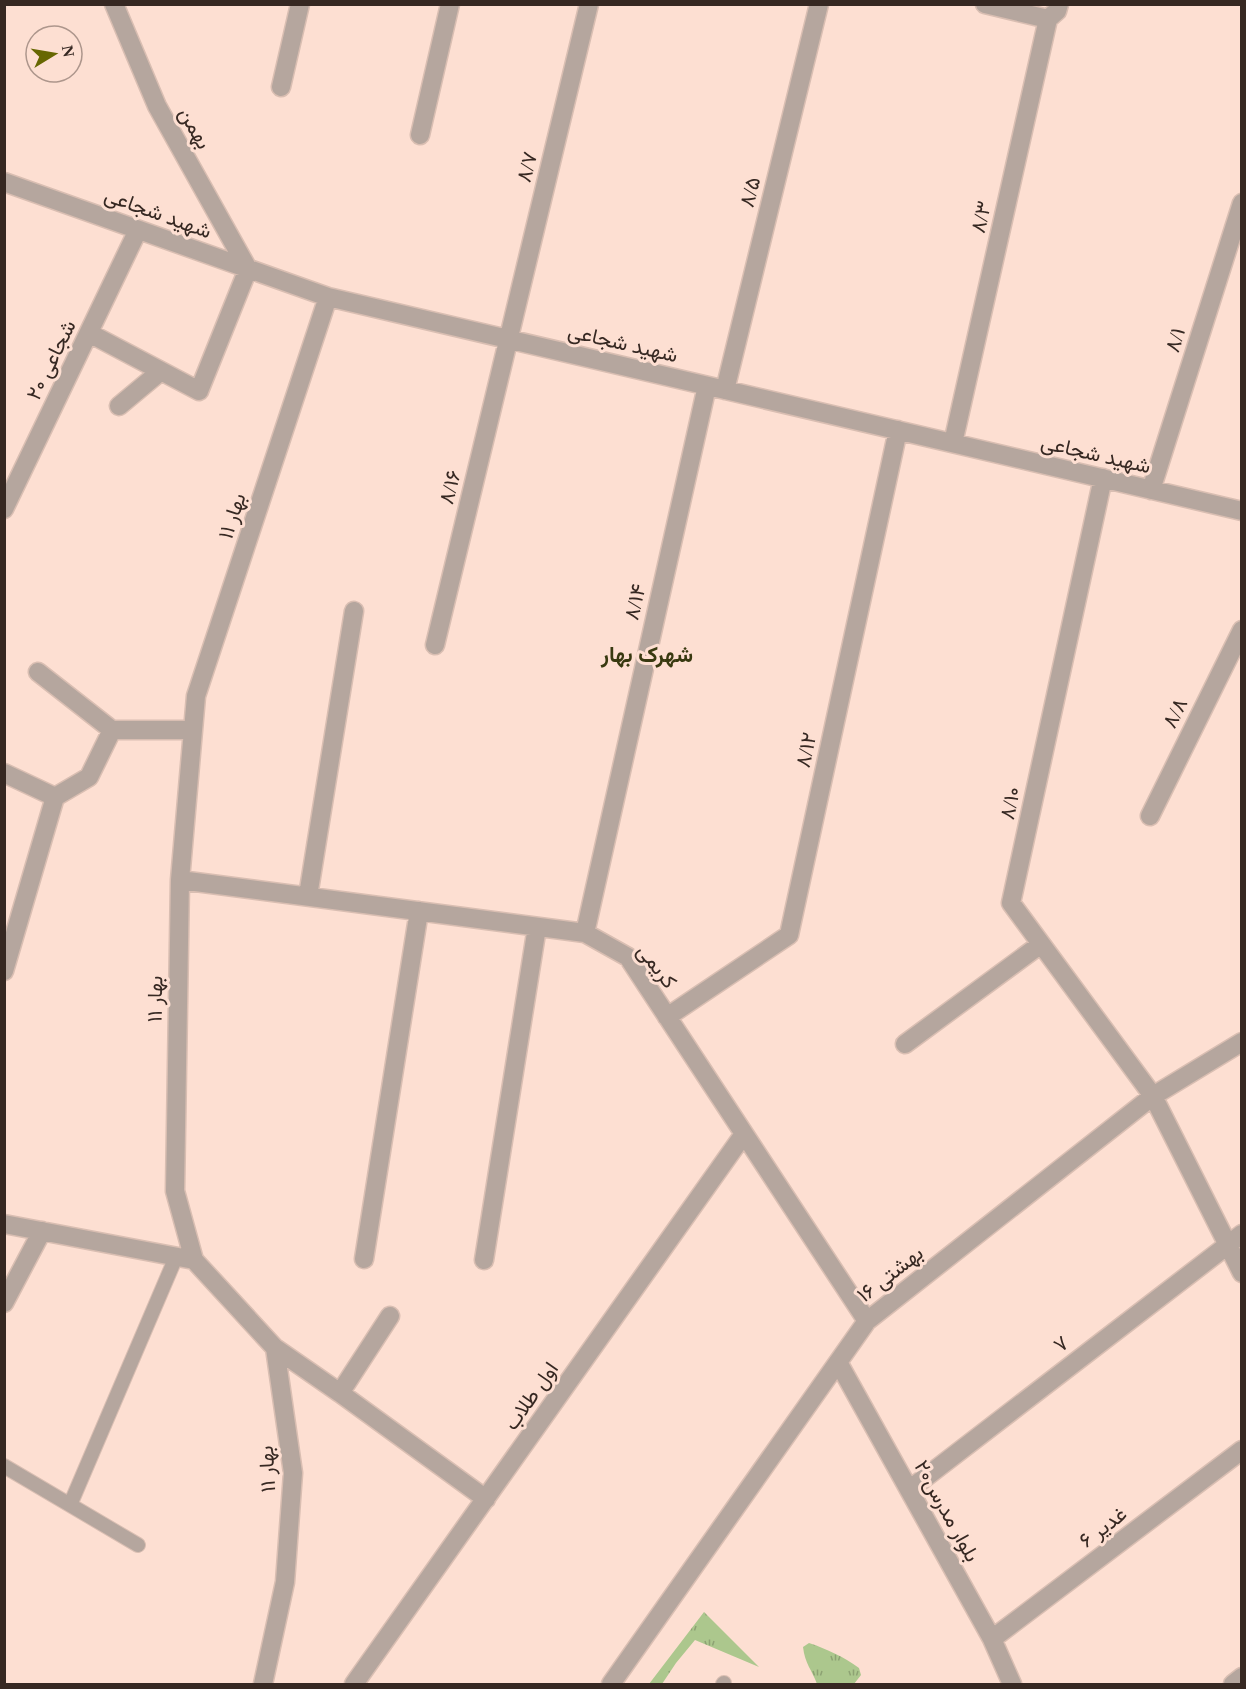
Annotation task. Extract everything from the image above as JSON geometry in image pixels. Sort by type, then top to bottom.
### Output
[{"type":"street","name":"بهمن","points":[[114,4],[157,106],[248,269]]},
{"type":"street","points":[[281,87],[300,4]]},
{"type":"street","points":[[420,135],[450,4]]},
{"type":"street","name":"۸/۷","points":[[508,339],[589,4]]},
{"type":"street","name":"۸/۵","points":[[716,388],[819,4]]},
{"type":"street","points":[[984,4],[1053,12]]},
{"type":"street","name":"۸/۳","points":[[953,443],[1053,12]]},
{"type":"street","name":"شهید شجاعی","points":[[4,183],[328,297],[1242,511]]},
{"type":"street","name":"۸/۱","points":[[1151,490],[1242,203]]},
{"type":"street","name":"شجاعی ۲۰","points":[[4,509],[138,230]]},
{"type":"street","points":[[88,333],[199,391],[248,269]]},
{"type":"street","name":"بهار ۱۱","points":[[269,1682],[285,1582],[293,1473],[275,1348],[185,1259],[175,1191],[180,879],[196,696],[328,297]]},
{"type":"street","name":"۸/۱۶","points":[[435,645],[508,339]]},
{"type":"street","points":[[119,406],[161,371]]},
{"type":"street","name":"۸/۱۴","points":[[585,933],[716,388]]},
{"type":"street","name":"۸/۱۲","points":[[668,1017],[789,935],[897,430]]},
{"type":"street","name":"۸/۱۰","points":[[1103,478],[1011,903],[1153,1096],[1234,1239],[1242,1273]]},
{"type":"street","points":[[308,896],[354,611]]},
{"type":"street","name":"۸/۸","points":[[1150,816],[1242,630]]},
{"type":"street","points":[[38,672],[111,730],[193,730]]},
{"type":"street","points":[[4,971],[56,797],[89,777],[111,730]]},
{"type":"street","points":[[4,773],[56,797]]},
{"type":"street","name":"کریمی","points":[[180,879],[585,933],[628,957],[867,1321]]},
{"type":"street","points":[[364,1259],[419,911]]},
{"type":"street","points":[[484,1260],[537,927]]},
{"type":"street","points":[[905,1044],[1041,944]]},
{"type":"street","name":"۱۶ بهشتی","points":[[611,1684],[867,1321],[1153,1096],[1242,1042]]},
{"type":"street","name":"اول طلاب","points":[[354,1684],[744,1134]]},
{"type":"street","points":[[4,1224],[185,1259]]},
{"type":"street","points":[[4,1303],[42,1231]]},
{"type":"street","name":"۷","points":[[909,1490],[1234,1239]]},
{"type":"street","points":[[340,1393],[390,1316]]},
{"type":"street","points":[[275,1348],[486,1499]]},
{"type":"street","name":"بلوار مدرس۲۰","points":[[838,1362],[992,1639],[1012,1684]]},
{"type":"street","name":"غدیر ۶","points":[[992,1639],[1242,1450]]},
{"type":"street","points":[[1233,1684],[1242,1677]]},
{"type":"lane","points":[[70,1505],[185,1259]]},
{"type":"lane","points":[[4,1466],[138,1545]]},
{"type":"green space","points":[[704,1612],[759,1667],[695,1640],[662,1684],[649,1684]]},
{"type":"green space","points":[[809,1643],[847,1660],[859,1668],[861,1675],[854,1684],[817,1684],[804,1653],[803,1647]]},
{"type":"district","name":"شهرک بهار","points":[[647,654]]}]
